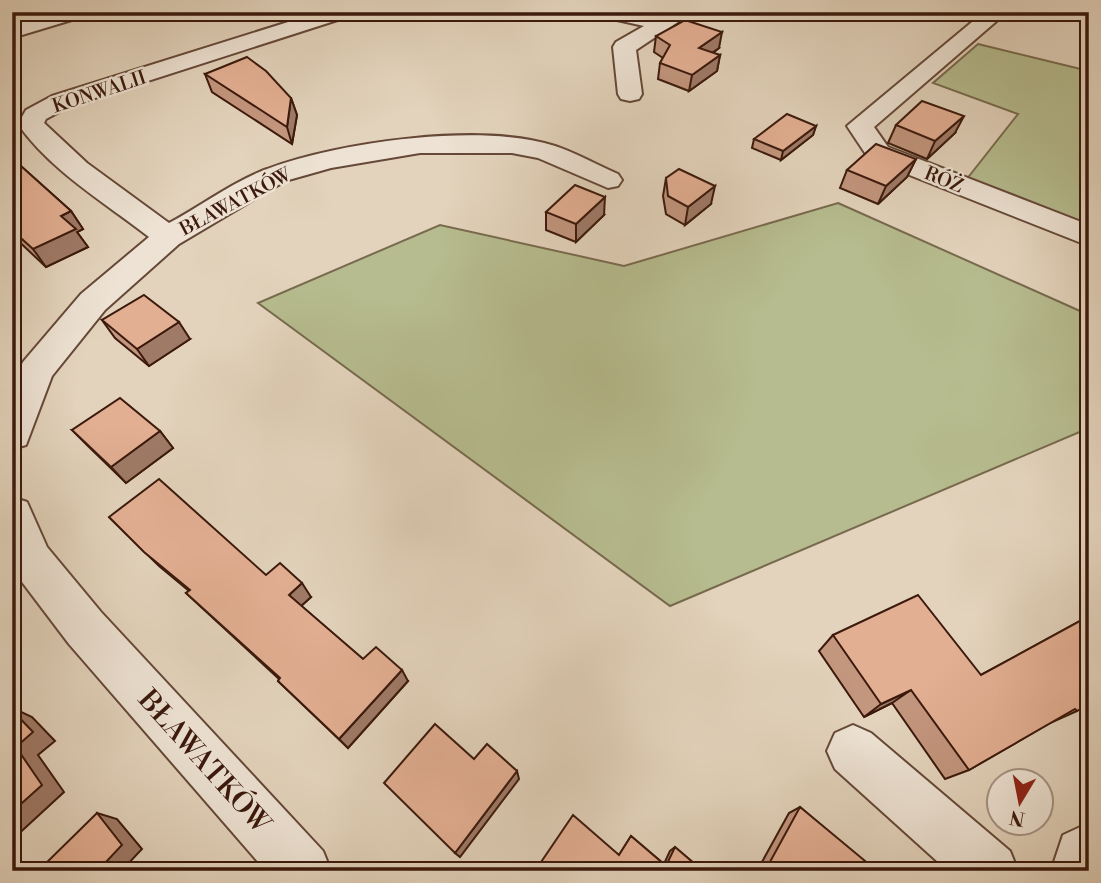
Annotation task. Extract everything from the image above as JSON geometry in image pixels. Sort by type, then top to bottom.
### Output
[{"type":"street","points":[[12,31],[78,12]]},
{"type":"street","name":"KONWALII","points":[[168,237],[39,134],[24,111],[61,102],[343,12]]},
{"type":"street","points":[[606,12],[638,19],[674,16]]},
{"type":"street","name":"RÓŻ","points":[[997,12],[860,126],[878,153],[1089,236]]},
{"type":"street","points":[[630,94],[624,47],[674,16]]},
{"type":"street","name":"BŁAWATKÓW","points":[[12,434],[24,365],[168,237],[275,175],[328,160],[420,145],[512,145],[546,152],[608,180]]},
{"type":"street","name":"BŁAWATKÓW","points":[[12,515],[31,560],[77,619],[303,871]]},
{"type":"street","points":[[853,751],[990,871]]},
{"type":"street","points":[[1079,871],[1083,855],[1089,850]]},
{"type":"green space","points":[[978,44],[1089,71],[1089,227],[966,180],[1018,114],[933,83]]},
{"type":"green space","points":[[838,203],[1089,315],[1089,428],[670,606],[258,303],[440,225],[624,266]]},
{"type":"building","points":[[685,20],[722,32],[699,48],[720,55],[692,75],[660,63],[670,45],[656,36]]},
{"type":"building","points":[[247,57],[266,71],[291,98],[287,127],[205,74]]},
{"type":"building","points":[[922,101],[964,116],[935,141],[896,125]]},
{"type":"building","points":[[787,114],[816,126],[783,151],[754,139]]},
{"type":"building","points":[[876,144],[916,159],[886,186],[847,170]]},
{"type":"building","points":[[12,158],[71,211],[61,216],[76,229],[33,249],[12,230]]},
{"type":"building","points":[[679,169],[715,186],[688,207],[668,196],[666,178]]},
{"type":"building","points":[[575,185],[605,197],[576,224],[546,212]]},
{"type":"building","points":[[144,295],[179,322],[137,349],[102,320]]},
{"type":"building","points":[[120,398],[160,431],[111,467],[72,430]]},
{"type":"building","points":[[159,479],[266,575],[280,563],[302,583],[289,595],[363,659],[376,647],[402,670],[339,739],[278,681],[280,678],[186,593],[190,590],[144,552],[109,517]]},
{"type":"building","points":[[918,595],[981,675],[1089,616],[1089,704],[1077,711],[1075,709],[969,770],[911,690],[881,704],[833,635]]},
{"type":"building","points":[[12,710],[33,732],[16,747],[42,785],[12,812]]},
{"type":"building","points":[[435,724],[474,759],[487,744],[517,771],[455,853],[384,783]]},
{"type":"building","points":[[800,807],[876,870],[765,871]]},
{"type":"building","points":[[97,813],[122,845],[104,864],[109,871],[38,871]]},
{"type":"building","points":[[573,815],[619,855],[631,836],[666,866],[675,847],[703,871],[535,871]]}]
